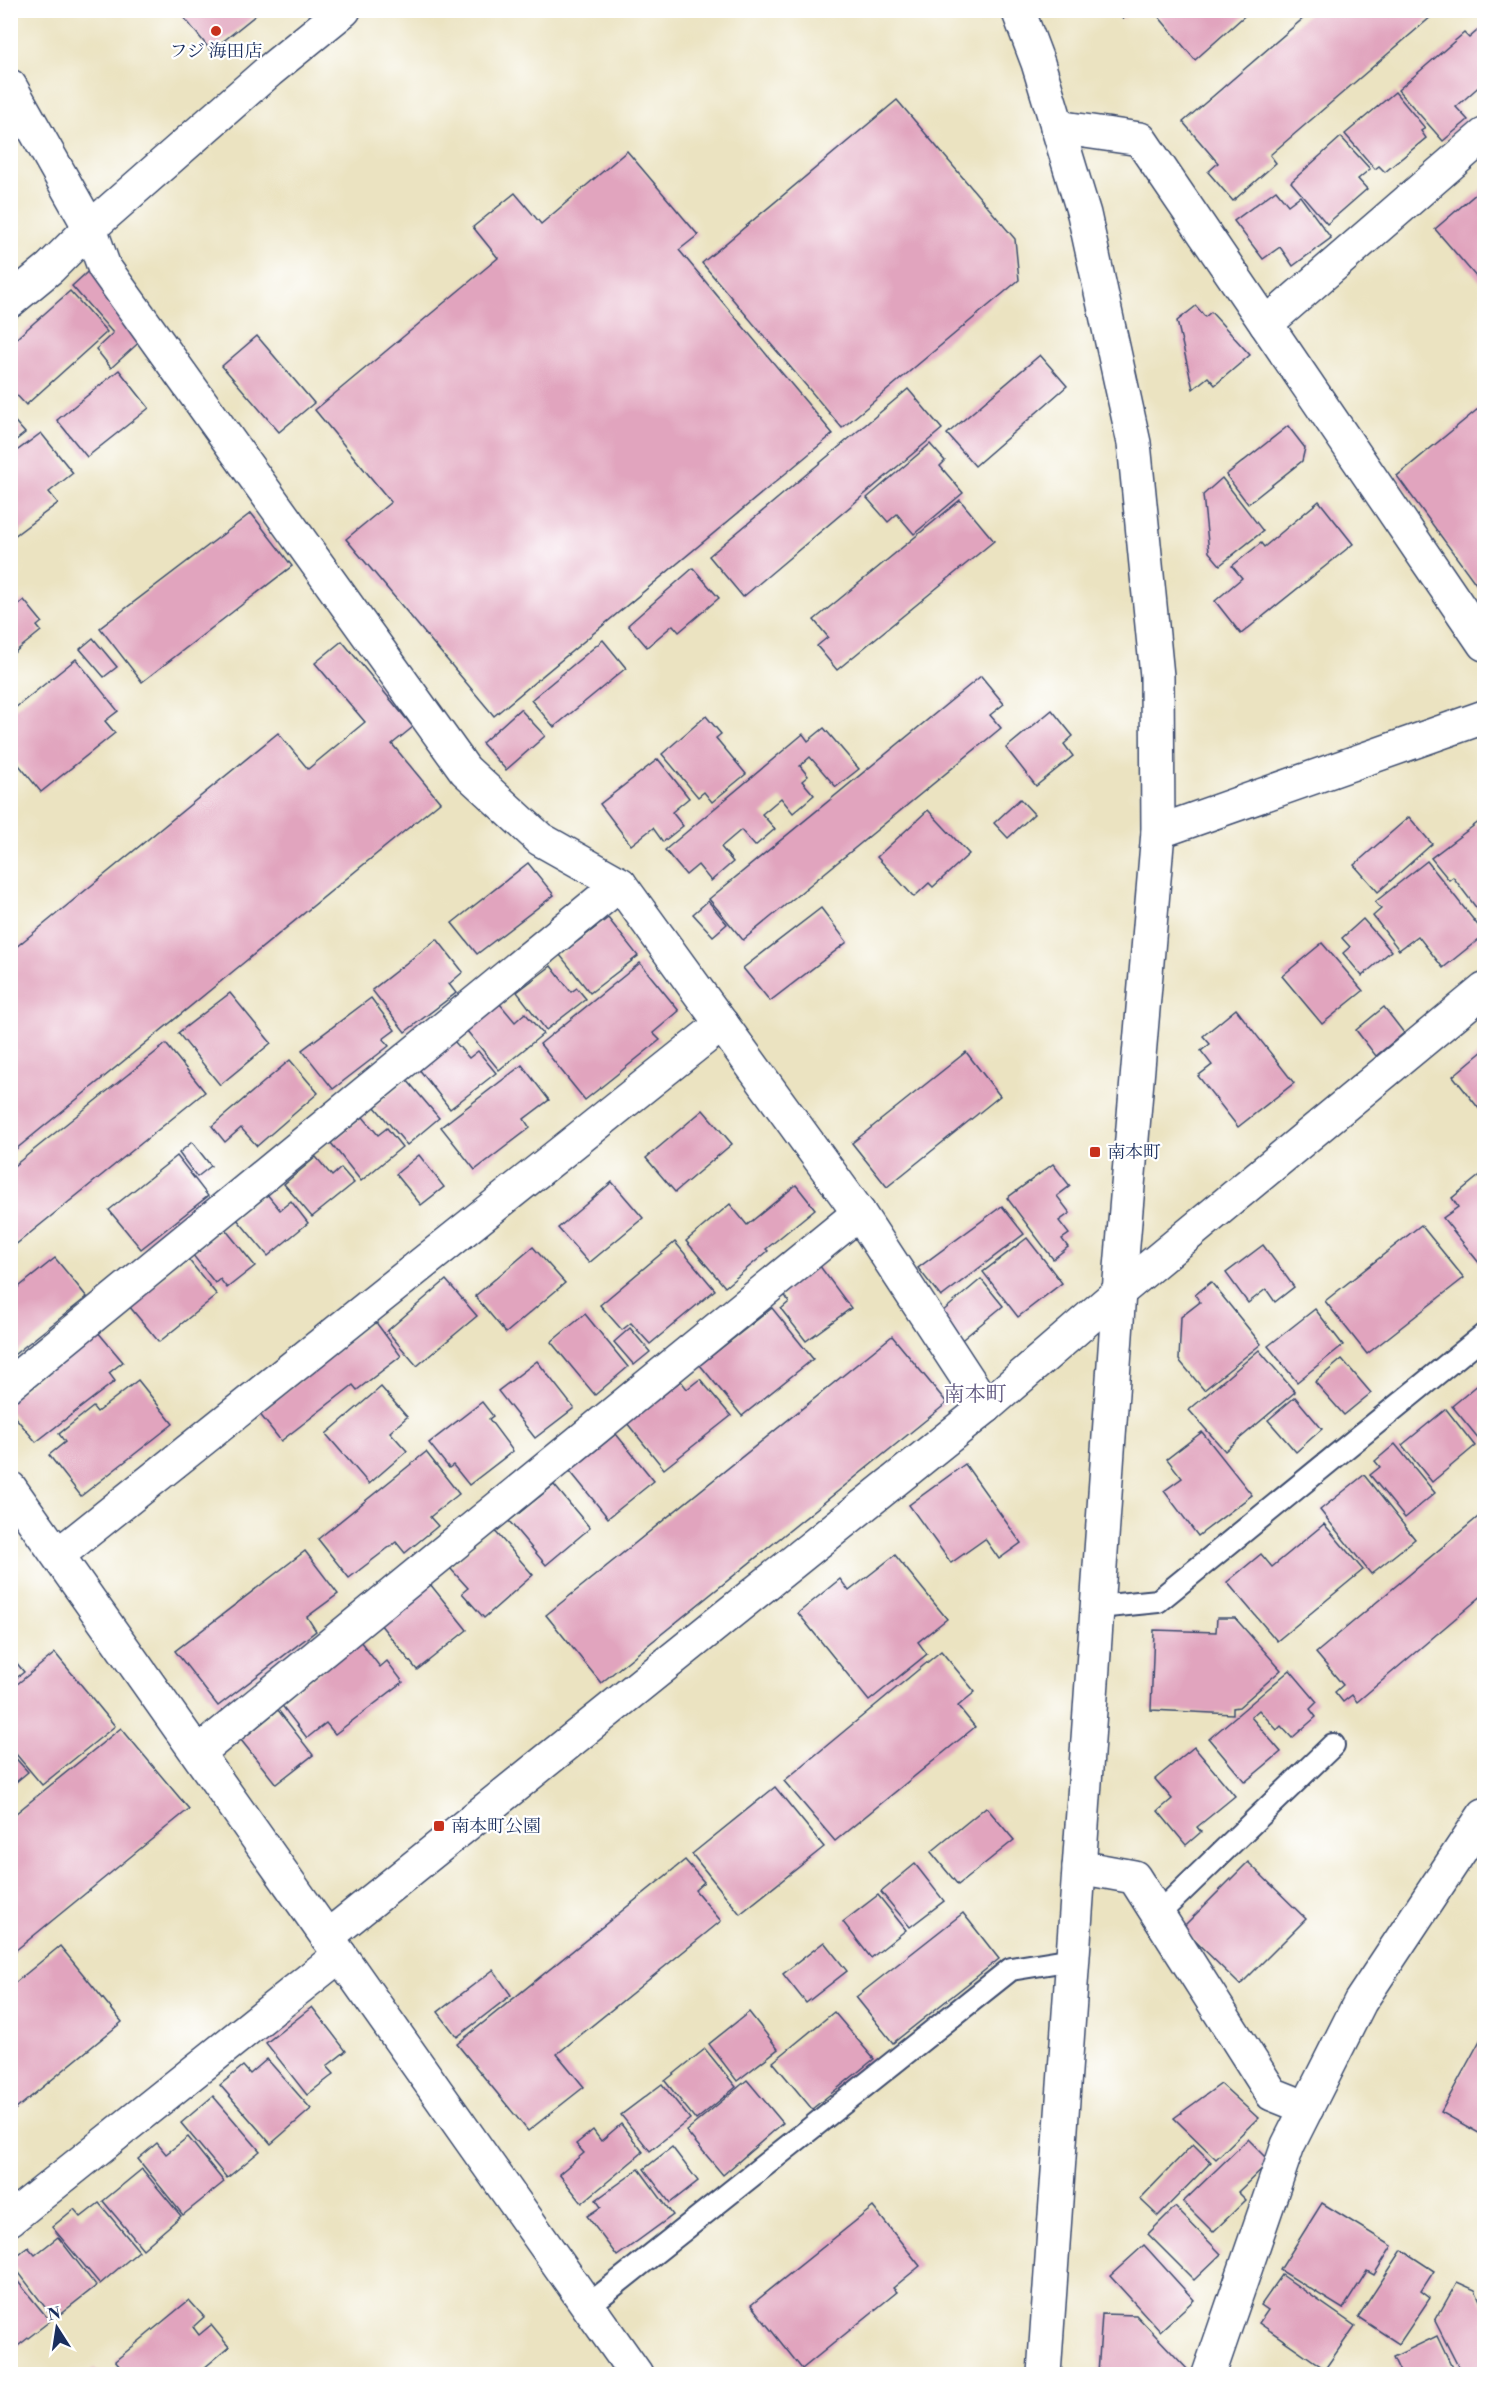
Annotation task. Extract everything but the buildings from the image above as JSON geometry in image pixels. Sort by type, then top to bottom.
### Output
[{"type":"street","points":[[10,301],[50,268],[90,228],[269,71],[344,10]]},
{"type":"street","points":[[1017,10],[1038,63],[1084,214],[1134,442],[1157,676],[1158,832],[1119,1292],[1044,2374]]},
{"type":"street","points":[[10,86],[90,228],[104,267],[465,770],[540,839],[620,884],[859,1213],[986,1407]]},
{"type":"street","points":[[1057,127],[1140,139],[1485,644]]},
{"type":"street","points":[[1266,324],[1485,135]]},
{"type":"street","points":[[1158,832],[1485,717]]},
{"type":"street","points":[[10,1384],[620,884]]},
{"type":"street","points":[[10,2219],[334,1946],[986,1407],[1119,1292],[1485,990]]},
{"type":"street","points":[[58,1555],[722,1024]]},
{"type":"street","points":[[198,1753],[859,1213]]},
{"type":"street","points":[[10,1488],[636,2374]]},
{"type":"street","points":[[1209,2374],[1288,2145],[1360,2002],[1485,1815]]},
{"type":"street","points":[[1079,1867],[1134,1877],[1272,2094],[1307,2108]]},
{"type":"lane","points":[[1098,1607],[1158,1601],[1485,1335]]},
{"type":"lane","points":[[1157,1915],[1333,1745]]},
{"type":"lane","points":[[589,2306],[1011,1969],[1073,1959]]},
{"type":"place","name":"フジ 海田店","points":[[216,31]]},
{"type":"place","name":"南本町","points":[[1095,1152]]},
{"type":"place","name":"南本町公園","points":[[439,1826]]},
{"type":"district","name":"南本町","points":[[975,1395]]}]
